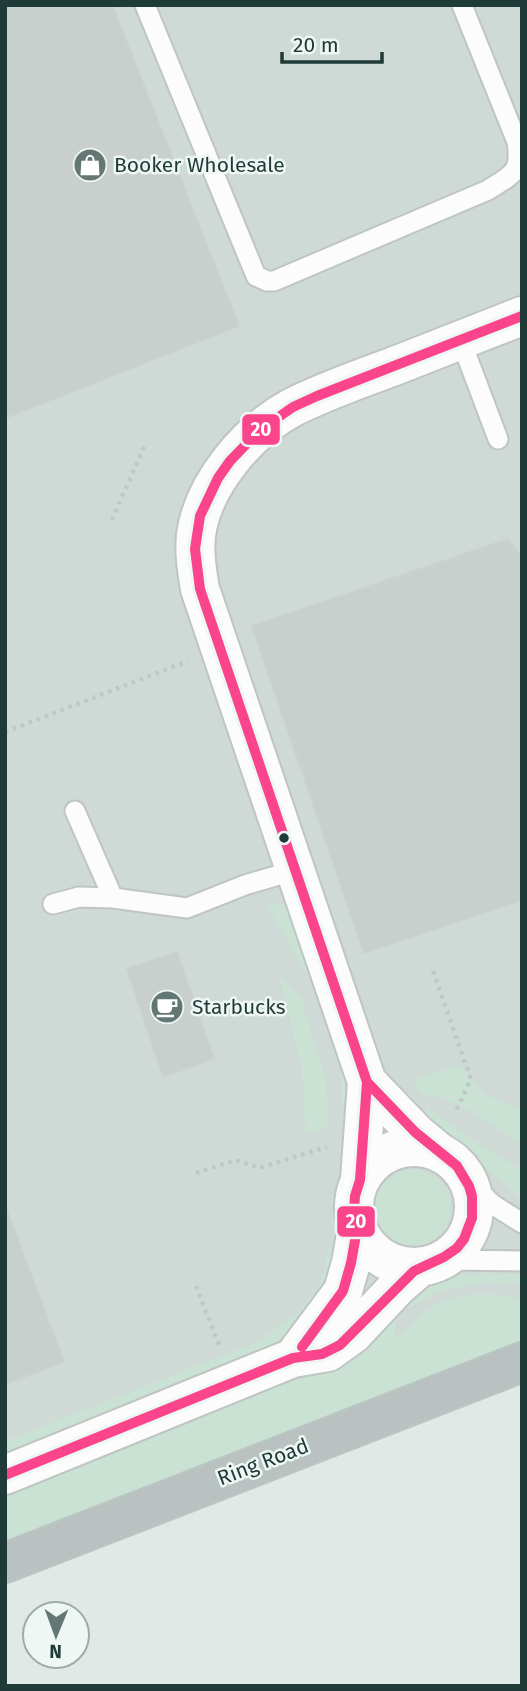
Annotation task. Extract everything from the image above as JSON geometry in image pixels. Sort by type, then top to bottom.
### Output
[{"type":"highway","name":"Ring Road","points":[[5,1563],[522,1362]]},
{"type":"street","points":[[293,1358],[343,1291],[351,1263],[357,1228],[354,1204],[360,1180],[367,1082],[200,589],[195,559],[196,536],[201,516],[223,469],[262,427],[291,408],[324,393],[522,316]]},
{"type":"street","points":[[5,1475],[293,1358],[328,1352],[354,1334],[398,1286],[454,1251],[471,1225],[474,1209],[472,1194],[453,1166],[417,1134],[367,1082]]},
{"type":"street","points":[[360,1180],[371,1165],[386,1154],[404,1148],[422,1148],[453,1166]]},
{"type":"street","points":[[357,1228],[367,1245],[382,1258],[400,1265],[431,1264]]},
{"type":"lane","points":[[145,5],[256,276],[274,281],[488,190],[515,172],[518,165],[517,142],[462,5]]},
{"type":"lane","points":[[461,341],[498,439]]},
{"type":"lane","points":[[75,811],[113,898]]},
{"type":"lane","points":[[53,904],[79,897],[113,898],[187,908],[245,885],[296,870]]},
{"type":"lane","points":[[453,1166],[492,1203],[522,1223]]},
{"type":"lane","points":[[431,1264],[522,1261]]},
{"type":"path","points":[[112,520],[145,445]]},
{"type":"path","points":[[5,732],[192,659]]},
{"type":"path","points":[[433,971],[471,1079],[455,1113]]},
{"type":"path","points":[[196,1173],[235,1160],[259,1168],[334,1145]]},
{"type":"path","points":[[196,1286],[220,1347]]},
{"type":"shaded area","points":[[5,5],[522,5],[522,1324],[5,1523]]},
{"type":"green space","points":[[266,903],[288,905],[347,1066],[352,1155],[344,1242],[328,1293],[301,1326],[260,1351],[5,1456],[5,1441],[255,1343],[294,1316],[319,1287],[333,1235],[344,1151],[342,1067],[309,978]]},
{"type":"green space","points":[[279,975],[301,998],[326,1080],[328,1128],[306,1134],[302,1068]]},
{"type":"green space","points":[[459,1065],[485,1095],[522,1111],[522,1144],[460,1106],[420,1094],[413,1081]]},
{"type":"green space","points":[[426,1107],[481,1146],[522,1170],[522,1199],[428,1119]]},
{"type":"green space","points":[[421,1170],[434,1176],[445,1187],[451,1200],[449,1223],[434,1240],[421,1246],[405,1246],[392,1240],[377,1223],[375,1200],[381,1187],[398,1172]]},
{"type":"green space","points":[[488,1273],[522,1275],[522,1283],[488,1282],[442,1290],[397,1314],[394,1337],[437,1304],[457,1297],[490,1294],[522,1300],[522,1341],[5,1545],[5,1496],[337,1361],[418,1289],[453,1276]]},
{"type":"building","name":"Booker Wholesale","points":[[5,5],[112,5],[239,326],[5,418]]},
{"type":"building","points":[[508,539],[522,558],[522,900],[364,953],[252,626]]},
{"type":"building","points":[[177,952],[214,1059],[163,1077],[127,969]]},
{"type":"building","points":[[8,1213],[64,1362],[5,1384],[5,1214]]},
{"type":"transit line","name":"20","points":[[5,1475],[293,1358],[322,1354],[340,1345],[414,1271],[444,1257],[464,1239],[472,1218],[472,1196],[457,1166],[415,1132],[367,1082],[200,589],[195,549],[200,516],[218,478],[230,461],[260,430],[293,407],[317,396],[522,316]]},
{"type":"transit line","name":"20","points":[[302,1347],[343,1291],[351,1263],[357,1229],[355,1196],[360,1180],[367,1082]]},
{"type":"place","name":"Booker Wholesale","points":[[90,165]]},
{"type":"place","name":"Starbucks","points":[[167,1007]]}]
